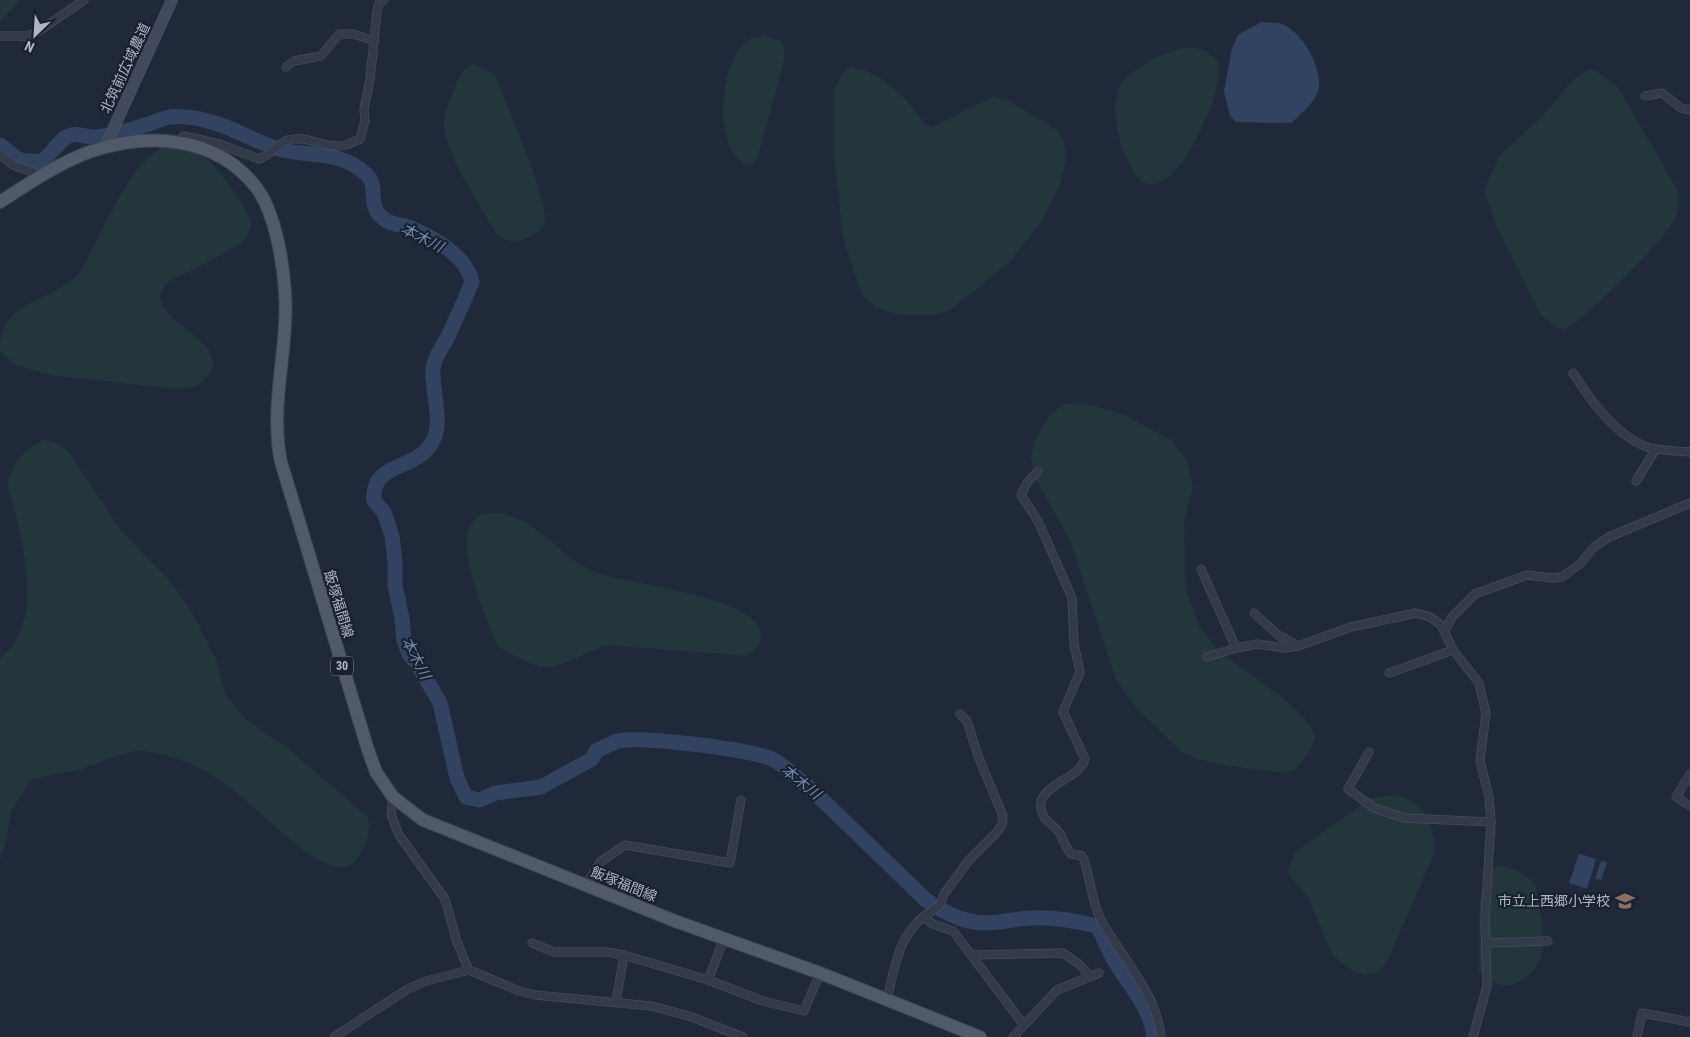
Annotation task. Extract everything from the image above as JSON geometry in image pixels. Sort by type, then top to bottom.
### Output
[{"type":"main road","name":"飯塚福間線","points":[[0,202],[41,175],[107,142],[151,139],[179,141],[220,158],[246,176],[259,193],[271,217],[285,291],[285,319],[277,406],[277,437],[281,462],[368,750],[376,772],[393,797],[423,820],[724,939],[820,973],[980,1037]]},
{"type":"street","points":[[0,36],[28,36],[39,31],[84,0]]},
{"type":"street","name":"北筑前広域農道","points":[[107,142],[172,0]]},
{"type":"street","points":[[179,141],[184,136],[198,138],[259,159],[269,155],[286,140],[300,139],[331,146],[345,145],[360,139],[365,121],[364,109],[375,41],[377,11],[379,3],[384,0]]},
{"type":"street","points":[[286,67],[294,60],[321,56],[339,34],[353,34],[375,41]]},
{"type":"street","points":[[1645,96],[1662,93],[1682,108],[1690,110]]},
{"type":"street","points":[[0,155],[13,165],[41,175]]},
{"type":"street","points":[[1573,374],[1595,405],[1629,437],[1648,447],[1690,452]]},
{"type":"street","points":[[1636,480],[1656,448]]},
{"type":"street","points":[[1038,471],[1026,483],[1021,495],[1038,520],[1072,598],[1074,644],[1080,672],[1063,712],[1085,759],[1083,766],[1077,772],[1050,787],[1042,802],[1042,811],[1045,818],[1061,835],[1071,854],[1082,856],[1101,920],[1148,996],[1157,1016],[1161,1037]]},
{"type":"street","points":[[1445,630],[1452,618],[1475,594],[1527,575],[1552,578],[1562,577],[1581,563],[1594,547],[1610,537],[1690,503]]},
{"type":"street","points":[[1201,569],[1236,648]]},
{"type":"street","points":[[1254,613],[1278,635],[1298,646]]},
{"type":"street","points":[[1207,657],[1257,644],[1286,648],[1298,646],[1351,628],[1416,613],[1430,617],[1445,630],[1453,650],[1479,683],[1486,713],[1480,762],[1489,797],[1491,822],[1485,920],[1487,986],[1473,1037]]},
{"type":"street","points":[[1389,673],[1453,650]]},
{"type":"street","points":[[887,1000],[903,942],[911,926],[940,905],[944,894],[969,860],[996,834],[1002,825],[1003,816],[978,756],[967,721],[960,714]]},
{"type":"street","points":[[1369,752],[1348,790],[1374,808],[1387,814],[1415,820],[1447,819],[1491,822]]},
{"type":"street","points":[[1690,774],[1676,797],[1690,806]]},
{"type":"street","points":[[393,797],[391,815],[399,835],[445,899],[457,942],[470,970]]},
{"type":"street","points":[[586,885],[600,862],[626,845],[730,863],[741,800]]},
{"type":"street","points":[[925,916],[933,924],[953,931],[1023,1024]]},
{"type":"street","points":[[708,980],[724,939]]},
{"type":"street","points":[[1486,943],[1548,942]]},
{"type":"street","points":[[532,943],[554,952],[607,952],[624,955],[708,980],[763,1001],[804,1011],[820,973]]},
{"type":"street","points":[[971,955],[1063,953],[1080,964],[1090,976]]},
{"type":"street","points":[[616,1002],[624,955]]},
{"type":"street","points":[[334,1037],[406,990],[426,981],[470,970],[519,991],[534,995],[651,1006],[679,1013],[743,1037]]},
{"type":"street","points":[[1013,1037],[1056,990],[1099,972]]},
{"type":"street","points":[[1637,1037],[1642,1013],[1690,1022]]},
{"type":"green space","points":[[0,0],[20,0],[0,22]]},
{"type":"green space","points":[[765,35],[780,41],[785,49],[783,65],[758,156],[754,163],[746,164],[735,155],[728,141],[724,124],[723,104],[725,85],[730,67],[738,51],[747,41]]},
{"type":"green space","points":[[1190,47],[1204,50],[1217,60],[1217,82],[1212,103],[1194,143],[1174,172],[1160,182],[1144,183],[1132,169],[1120,143],[1115,115],[1119,88],[1131,73],[1150,61],[1171,51]]},
{"type":"green space","points":[[474,64],[495,75],[541,195],[545,222],[542,228],[528,238],[513,241],[507,240],[495,232],[463,177],[449,145],[444,120],[449,103],[460,76],[464,70]]},
{"type":"green space","points":[[852,67],[875,75],[889,85],[911,105],[921,119],[931,128],[994,97],[1009,101],[1057,130],[1064,141],[1066,158],[1061,182],[1041,222],[1009,263],[950,310],[936,315],[898,315],[876,307],[862,295],[843,238],[834,154],[834,88],[844,71]]},
{"type":"green space","points":[[1590,69],[1597,71],[1618,87],[1677,189],[1679,201],[1675,219],[1641,261],[1588,312],[1564,329],[1556,327],[1540,314],[1496,225],[1485,193],[1486,185],[1500,155],[1542,116],[1575,78]]},
{"type":"green space","points":[[162,147],[190,147],[200,152],[217,169],[234,192],[247,212],[251,223],[249,232],[243,242],[169,281],[161,292],[162,304],[168,313],[210,352],[213,363],[209,374],[202,382],[194,386],[176,389],[49,375],[15,365],[0,351],[2,334],[8,321],[17,311],[54,291],[79,273],[123,191],[141,165]]},
{"type":"green space","points":[[1085,403],[1125,415],[1171,440],[1187,461],[1193,486],[1184,523],[1186,590],[1199,625],[1219,652],[1281,696],[1305,719],[1314,732],[1314,741],[1311,749],[1296,769],[1285,773],[1220,765],[1182,752],[1137,709],[1117,682],[1071,543],[1036,479],[1031,459],[1034,443],[1050,414],[1065,404]]},
{"type":"green space","points":[[43,440],[57,443],[69,452],[119,528],[169,580],[192,612],[217,662],[225,694],[247,720],[289,749],[368,817],[368,833],[363,850],[352,863],[345,867],[337,867],[319,861],[293,842],[235,791],[210,774],[181,760],[165,755],[139,751],[124,754],[77,770],[30,781],[11,812],[6,842],[0,860],[0,658],[13,644],[22,627],[26,609],[27,589],[23,549],[8,482],[11,471],[18,460],[31,447]]},
{"type":"green space","points":[[503,513],[521,520],[539,531],[576,562],[593,571],[689,593],[739,610],[755,621],[761,635],[759,645],[747,656],[606,645],[554,667],[540,667],[514,656],[499,647],[495,640],[477,592],[467,553],[467,535],[472,522],[484,514]]},
{"type":"green space","points":[[1396,795],[1406,798],[1421,809],[1433,835],[1434,854],[1389,957],[1379,972],[1365,975],[1354,972],[1333,956],[1308,897],[1292,879],[1288,871],[1295,852],[1371,798]]},
{"type":"green space","points":[[1503,866],[1513,869],[1529,879],[1536,887],[1543,931],[1543,945],[1535,969],[1524,978],[1509,986],[1488,979],[1479,969],[1479,915],[1483,888],[1487,876],[1494,867]]},
{"type":"water","points":[[1261,22],[1282,24],[1292,30],[1306,45],[1316,65],[1319,85],[1317,94],[1309,106],[1291,123],[1236,122],[1230,116],[1224,91],[1232,48],[1238,35]]},
{"type":"water","points":[[1579,854],[1596,859],[1587,889],[1569,883]]},
{"type":"water","points":[[1601,861],[1607,862],[1601,880],[1595,879]]},
{"type":"waterway","name":"本木川","points":[[0,145],[19,160],[41,162],[68,136],[94,137],[108,135],[168,117],[187,117],[204,120],[224,126],[282,150],[337,158],[357,167],[371,180],[374,204],[380,216],[389,222],[408,227],[437,241],[463,263],[469,272],[472,282],[447,338],[439,351],[433,369],[437,417],[435,436],[423,453],[386,473],[379,479],[375,488],[374,501],[384,512],[392,536],[395,585],[402,618],[404,641],[410,656],[417,663],[440,703],[457,778],[466,797],[480,800],[495,793],[541,787],[592,759],[596,751],[618,741],[649,740],[696,744],[743,752],[774,760],[810,788],[926,900],[939,909],[962,919],[978,923],[1040,918],[1081,922],[1097,926],[1114,960],[1145,1008],[1154,1037]]},
{"type":"place","name":"市立上西郷小学校","points":[[1625,901]]}]
